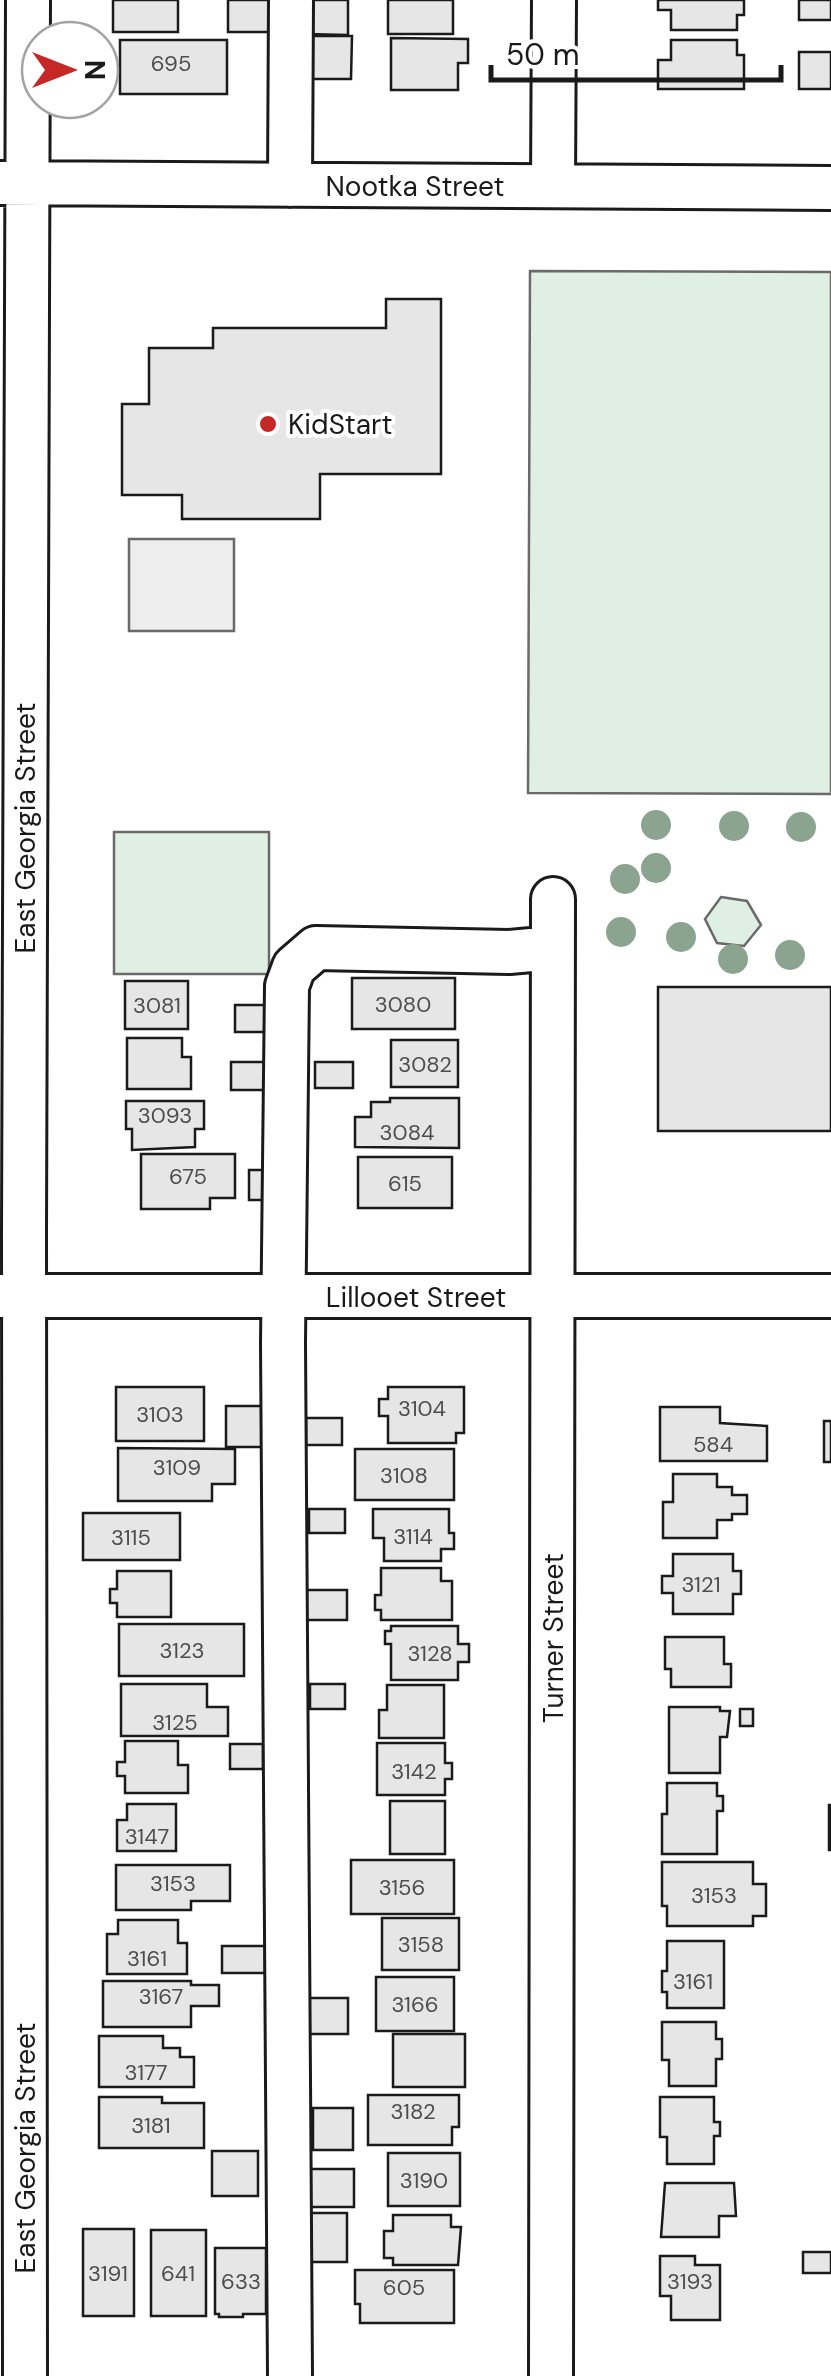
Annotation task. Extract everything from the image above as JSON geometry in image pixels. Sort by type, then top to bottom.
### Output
[{"type":"street","name":"East Georgia Street","points":[[25,2376],[12,1296],[14,184],[28,0]]},
{"type":"street","points":[[290,185],[291,0]]},
{"type":"street","points":[[553,186],[554,0]]},
{"type":"street","name":"Nootka Street","points":[[14,184],[831,188]]},
{"type":"street","name":"Turner Street","points":[[552,2376],[553,899]]},
{"type":"street","points":[[290,2376],[283,1297],[286,986],[294,967],[316,948],[509,952],[553,948]]},
{"type":"street","name":"Lillooet Street","points":[[12,1296],[831,1296]]},
{"type":"green space","points":[[530,271],[831,272],[831,794],[528,793]]},
{"type":"green space","points":[[114,832],[269,832],[269,974],[114,974]]},
{"type":"green space","points":[[721,897],[747,901],[761,925],[744,946],[717,943],[705,919]]},
{"type":"shaded area","points":[[129,539],[234,539],[234,631],[129,631]]},
{"type":"building","points":[[113,0],[178,0],[178,32],[120,32],[120,20],[113,20]]},
{"type":"building","points":[[228,0],[270,0],[270,32],[228,32]]},
{"type":"building","points":[[306,0],[348,0],[348,35],[306,34]]},
{"type":"building","points":[[388,0],[453,0],[453,34],[388,34]]},
{"type":"building","points":[[658,0],[744,0],[744,15],[737,15],[737,30],[671,30],[671,10],[658,10]]},
{"type":"building","points":[[799,0],[831,0],[831,20],[799,20]]},
{"type":"building","points":[[310,36],[352,36],[351,79],[310,79]]},
{"type":"building","points":[[391,38],[468,39],[468,63],[458,63],[458,90],[391,90]]},
{"type":"building","points":[[120,40],[227,40],[227,94],[120,94]]},
{"type":"building","points":[[671,40],[737,40],[737,55],[744,55],[744,89],[658,89],[658,60],[671,60]]},
{"type":"building","points":[[799,52],[831,52],[831,89],[799,89]]},
{"type":"building","points":[[386,299],[441,299],[441,474],[320,474],[320,519],[182,519],[182,495],[122,495],[122,404],[149,404],[149,348],[213,348],[213,328],[386,328]]},
{"type":"building","points":[[352,978],[455,978],[455,1029],[352,1029]]},
{"type":"building","points":[[125,981],[188,981],[188,1029],[125,1029]]},
{"type":"building","points":[[658,987],[831,987],[831,1131],[658,1131]]},
{"type":"building","points":[[235,1005],[270,1005],[270,1032],[235,1032]]},
{"type":"building","points":[[127,1038],[182,1038],[182,1057],[191,1057],[191,1089],[127,1089]]},
{"type":"building","points":[[391,1040],[458,1040],[458,1087],[391,1087]]},
{"type":"building","points":[[231,1062],[268,1062],[268,1090],[231,1090]]},
{"type":"building","points":[[315,1062],[353,1062],[353,1088],[315,1088]]},
{"type":"building","points":[[390,1098],[459,1098],[459,1148],[355,1147],[355,1117],[371,1117],[371,1102],[390,1102]]},
{"type":"building","points":[[126,1101],[204,1101],[204,1129],[195,1129],[195,1147],[132,1150],[132,1129],[126,1129]]},
{"type":"building","points":[[141,1154],[235,1154],[235,1198],[210,1198],[210,1209],[141,1209]]},
{"type":"building","points":[[358,1157],[452,1157],[452,1208],[358,1208]]},
{"type":"building","points":[[249,1170],[268,1170],[268,1200],[249,1200]]},
{"type":"building","points":[[116,1387],[204,1387],[204,1441],[116,1441]]},
{"type":"building","points":[[388,1387],[464,1387],[464,1433],[456,1433],[456,1443],[388,1443],[388,1416],[379,1416],[379,1399],[388,1399]]},
{"type":"building","points":[[226,1406],[266,1406],[266,1447],[226,1447]]},
{"type":"building","points":[[660,1407],[720,1407],[720,1423],[767,1426],[767,1461],[660,1461]]},
{"type":"building","points":[[306,1418],[342,1418],[342,1445],[306,1445]]},
{"type":"building","points":[[824,1421],[831,1421],[831,1462],[824,1462]]},
{"type":"building","points":[[118,1448],[235,1449],[235,1484],[212,1484],[212,1501],[118,1501]]},
{"type":"building","points":[[355,1449],[454,1449],[454,1500],[355,1500]]},
{"type":"building","points":[[673,1474],[717,1474],[717,1487],[732,1487],[732,1495],[747,1495],[747,1514],[717,1520],[717,1538],[663,1538],[663,1502],[673,1502]]},
{"type":"building","points":[[309,1509],[345,1509],[345,1533],[309,1533]]},
{"type":"building","points":[[373,1509],[449,1509],[454,1549],[441,1549],[441,1561],[384,1561],[384,1538],[373,1538]]},
{"type":"building","points":[[83,1513],[180,1513],[180,1560],[83,1560]]},
{"type":"building","points":[[673,1554],[733,1554],[733,1571],[741,1571],[741,1594],[733,1594],[733,1614],[673,1614],[673,1593],[662,1593],[662,1576],[673,1576]]},
{"type":"building","points":[[381,1568],[441,1568],[441,1581],[452,1581],[452,1620],[381,1620],[381,1610],[375,1610],[375,1595],[381,1595]]},
{"type":"building","points":[[117,1571],[171,1571],[171,1617],[117,1617],[117,1603],[110,1603],[110,1589],[117,1589]]},
{"type":"building","points":[[304,1590],[347,1590],[347,1620],[304,1620]]},
{"type":"building","points":[[119,1624],[244,1624],[244,1676],[119,1676]]},
{"type":"building","points":[[391,1626],[458,1626],[458,1644],[469,1644],[469,1662],[458,1662],[458,1680],[391,1680],[391,1644],[385,1644],[385,1631],[391,1631]]},
{"type":"building","points":[[665,1637],[724,1637],[724,1664],[731,1664],[731,1687],[671,1687],[671,1669],[665,1669]]},
{"type":"building","points":[[121,1684],[207,1684],[207,1707],[228,1707],[228,1736],[121,1736]]},
{"type":"building","points":[[310,1684],[345,1684],[345,1709],[310,1709]]},
{"type":"building","points":[[387,1685],[444,1685],[444,1738],[379,1738],[379,1710],[387,1710]]},
{"type":"building","points":[[669,1707],[720,1707],[720,1711],[730,1711],[727,1737],[720,1737],[720,1773],[669,1773]]},
{"type":"building","points":[[740,1709],[753,1709],[753,1726],[740,1726]]},
{"type":"building","points":[[125,1741],[178,1741],[178,1765],[188,1765],[188,1793],[125,1793],[125,1776],[117,1776],[117,1762],[125,1762]]},
{"type":"building","points":[[377,1743],[445,1743],[445,1763],[452,1763],[452,1779],[445,1779],[445,1795],[377,1795]]},
{"type":"building","points":[[230,1744],[263,1744],[263,1769],[230,1769]]},
{"type":"building","points":[[667,1783],[717,1783],[717,1796],[723,1796],[723,1811],[717,1811],[717,1854],[662,1854]]},
{"type":"building","points":[[390,1801],[445,1801],[445,1854],[390,1854]]},
{"type":"building","points":[[127,1804],[176,1804],[176,1851],[117,1851],[117,1820],[127,1820]]},
{"type":"building","points":[[831,1805],[831,1850],[829,1850]]},
{"type":"building","points":[[351,1860],[454,1860],[454,1914],[351,1914]]},
{"type":"building","points":[[662,1862],[753,1862],[753,1884],[766,1884],[766,1916],[753,1916],[753,1926],[667,1926],[667,1906],[662,1906]]},
{"type":"building","points":[[116,1865],[230,1865],[230,1901],[191,1901],[191,1910],[116,1910]]},
{"type":"building","points":[[382,1918],[459,1918],[459,1970],[382,1970]]},
{"type":"building","points":[[118,1920],[178,1920],[178,1943],[187,1943],[187,1974],[107,1974],[107,1934],[118,1934]]},
{"type":"building","points":[[667,1941],[724,1941],[724,2008],[667,2008],[662,1971],[667,1971]]},
{"type":"building","points":[[222,1946],[265,1946],[265,1973],[222,1973]]},
{"type":"building","points":[[376,1977],[454,1977],[454,2031],[376,2031]]},
{"type":"building","points":[[103,1981],[191,1981],[191,1985],[219,1985],[219,2006],[191,2006],[191,2027],[103,2027]]},
{"type":"building","points":[[301,1998],[348,1998],[348,2034],[301,2034]]},
{"type":"building","points":[[662,2022],[716,2022],[716,2039],[722,2039],[722,2059],[716,2059],[716,2086],[669,2086],[669,2060],[662,2060]]},
{"type":"building","points":[[393,2034],[465,2034],[465,2087],[393,2087]]},
{"type":"building","points":[[99,2036],[163,2036],[163,2048],[180,2048],[180,2057],[194,2057],[194,2087],[99,2087]]},
{"type":"building","points":[[368,2095],[459,2095],[459,2127],[452,2127],[452,2145],[368,2145]]},
{"type":"building","points":[[99,2097],[162,2097],[162,2103],[204,2103],[204,2148],[99,2148]]},
{"type":"building","points":[[660,2097],[714,2097],[714,2122],[720,2122],[720,2136],[714,2136],[714,2164],[667,2164],[667,2137],[660,2137]]},
{"type":"building","points":[[313,2108],[353,2108],[353,2150],[313,2150]]},
{"type":"building","points":[[212,2151],[258,2151],[258,2196],[212,2196]]},
{"type":"building","points":[[388,2153],[460,2153],[460,2206],[388,2206]]},
{"type":"building","points":[[309,2169],[354,2169],[354,2207],[309,2207]]},
{"type":"building","points":[[665,2183],[734,2183],[736,2216],[719,2216],[719,2237],[661,2237]]},
{"type":"building","points":[[306,2213],[347,2213],[347,2262],[306,2262]]},
{"type":"building","points":[[393,2215],[451,2215],[451,2227],[461,2227],[458,2265],[393,2265],[393,2258],[384,2258],[384,2231],[393,2231]]},
{"type":"building","points":[[83,2229],[134,2229],[134,2316],[83,2316]]},
{"type":"building","points":[[151,2230],[206,2230],[206,2316],[151,2316]]},
{"type":"building","points":[[215,2248],[266,2248],[266,2314],[215,2314]]},
{"type":"building","points":[[803,2252],[831,2252],[831,2273],[803,2273]]},
{"type":"building","points":[[660,2256],[695,2256],[695,2265],[720,2265],[720,2320],[671,2320],[671,2296],[660,2296]]},
{"type":"building","points":[[355,2270],[454,2270],[454,2323],[360,2323],[360,2304],[355,2304]]},
{"type":"place","name":"KidStart","points":[[268,424]]}]
